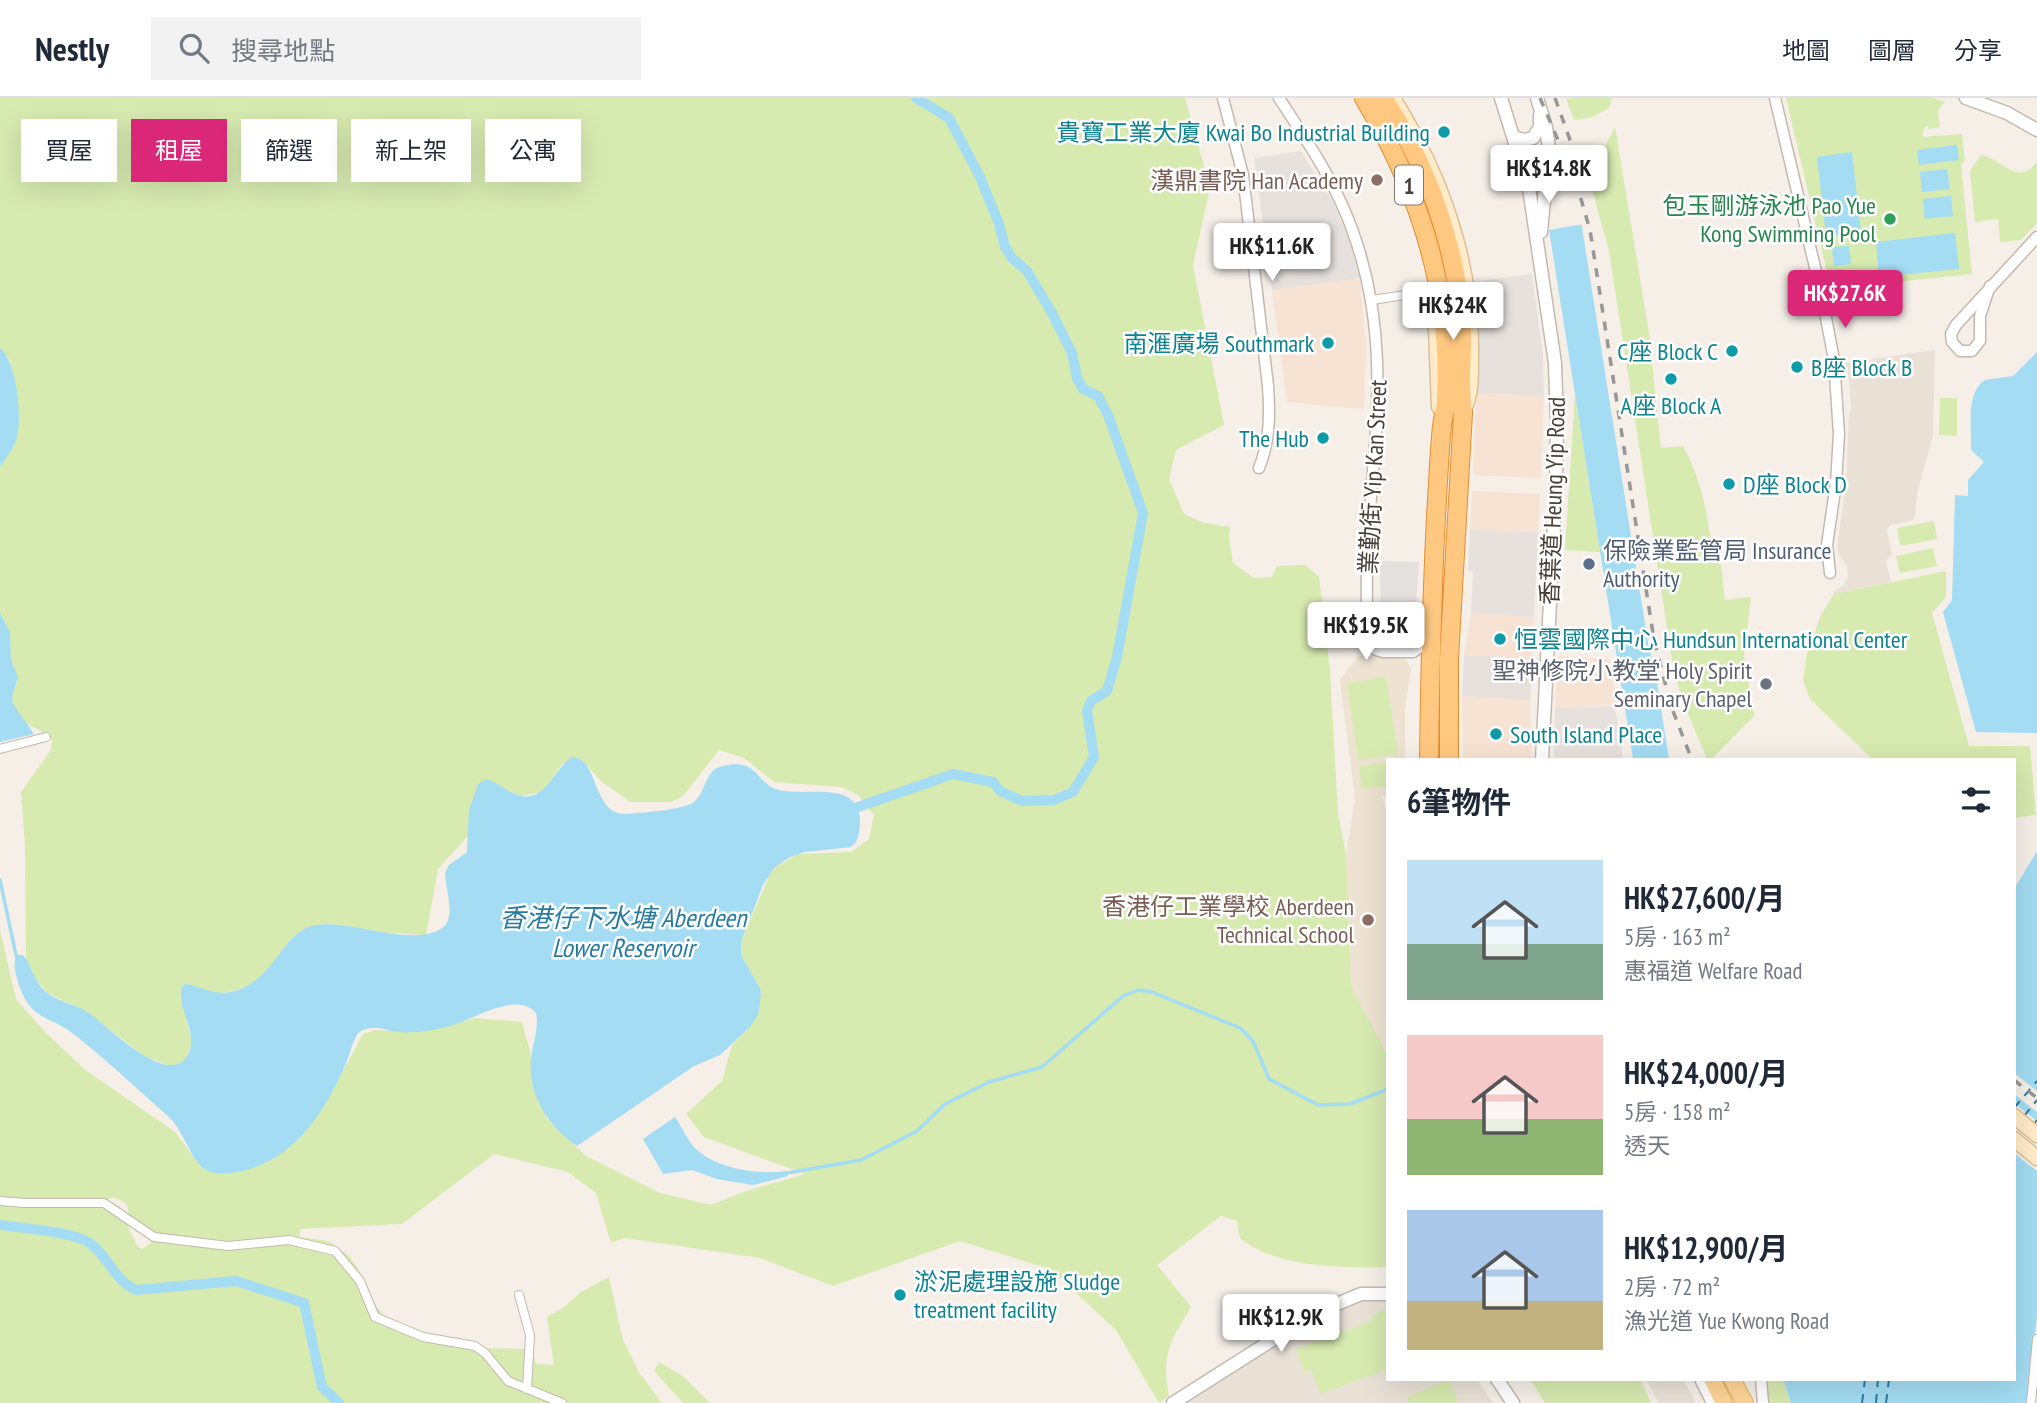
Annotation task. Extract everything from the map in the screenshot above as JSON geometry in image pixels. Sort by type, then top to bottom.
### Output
[{"type":"highway","name":"1","points":[[1364,98],[1395,152],[1428,239],[1446,276],[1447,402],[1442,425],[1431,640],[1429,758]]},
{"type":"highway","name":"1","points":[[1382,98],[1410,144],[1433,200],[1446,276],[1462,329],[1460,394],[1463,413],[1450,659],[1449,758]]},
{"type":"main road","points":[[1359,98],[1391,152],[1420,241],[1433,308],[1438,401],[1442,425]]},
{"type":"main road","points":[[1394,98],[1433,170],[1461,257],[1472,337],[1471,394],[1463,413]]},
{"type":"main road","points":[[2016,1118],[2037,1135]]},
{"type":"main road","points":[[2016,1141],[2037,1158]]},
{"type":"main road","points":[[1713,1381],[1724,1403]]},
{"type":"main road","points":[[1733,1381],[1745,1403]]},
{"type":"street","points":[[1223,98],[1243,175],[1268,386],[1270,408],[1267,447],[1259,468]]},
{"type":"street","name":"業勤街 Yip Kan Street","points":[[1279,98],[1339,197],[1353,230],[1372,300],[1379,394],[1368,539],[1367,632],[1376,650],[1383,652],[1413,652],[1431,640]]},
{"type":"street","name":"香葉道 Heung Yip Road","points":[[1501,98],[1526,174],[1539,243],[1552,334],[1558,422],[1542,758]]},
{"type":"street","points":[[1775,98],[1834,360],[1839,434],[1836,483],[1827,545],[1830,572]]},
{"type":"street","points":[[1966,98],[2007,113],[2037,131]]},
{"type":"street","points":[[1513,136],[1530,140],[1538,134],[1539,103]]},
{"type":"street","name":"香葉道 Heung Yip Road","points":[[1539,103],[1548,137],[1539,243]]},
{"type":"street","points":[[1526,174],[1538,173],[1547,168]]},
{"type":"street","points":[[1990,286],[1980,316],[1980,341],[1972,351],[1960,351],[1952,342],[1952,331],[1990,286],[2037,237]]},
{"type":"street","points":[[1372,300],[1425,292]]},
{"type":"street","points":[[0,749],[46,737]]},
{"type":"street","points":[[0,1201],[104,1203],[155,1237],[228,1246],[289,1240],[335,1251],[360,1281],[375,1317],[423,1337],[475,1346],[485,1353],[508,1381],[562,1403]]},
{"type":"street","points":[[1173,1403],[1291,1328],[1330,1307],[1361,1294],[1386,1294]]},
{"type":"street","points":[[519,1295],[530,1335],[527,1389]]},
{"type":"street","points":[[2031,1403],[2037,1339]]},
{"type":"street","points":[[1498,1381],[1513,1403]]},
{"type":"street","points":[[1701,1381],[1712,1403]]},
{"type":"street","points":[[1761,1381],[1763,1403]]},
{"type":"shaded area","points":[[1301,151],[1333,202],[1349,239],[1360,278],[1272,290],[1254,158]]},
{"type":"shaded area","points":[[1532,274],[1543,354],[1544,396],[1476,393],[1476,319],[1472,282]]},
{"type":"shaded area","name":"南滙廣場 Southmark","points":[[1360,278],[1366,344],[1364,409],[1287,402],[1272,290]]},
{"type":"shaded area","points":[[1935,350],[1933,436],[1918,489],[1914,520],[1891,525],[1887,530],[1892,554],[1886,561],[1891,582],[1834,594],[1833,592],[1843,586],[1848,576],[1847,565],[1838,553],[1837,546],[1846,484],[1851,408],[1845,363]]},
{"type":"shaded area","points":[[1476,393],[1544,396],[1541,478],[1473,475]]},
{"type":"shaded area","points":[[1472,491],[1540,494],[1538,533],[1470,530]]},
{"type":"shaded area","points":[[1470,530],[1538,533],[1534,617],[1471,613],[1473,572],[1468,571]]},
{"type":"shaded area","points":[[1380,561],[1419,562],[1414,637],[1409,642],[1383,644]]},
{"type":"shaded area","name":"恒雲國際中心 Hundsun International Center","points":[[1471,613],[1534,617],[1532,658],[1464,655]]},
{"type":"shaded area","points":[[1464,655],[1532,658],[1530,700],[1462,696]]},
{"type":"shaded area","name":"香港仔工業學校 Aberdeen Technical School","points":[[1358,656],[1404,657],[1411,668],[1405,709],[1405,758],[1386,758],[1386,795],[1382,796],[1386,811],[1386,1052],[1351,987],[1346,854],[1355,799],[1340,680]]},
{"type":"shaded area","points":[[1558,656],[1609,659],[1618,705],[1555,708]]},
{"type":"shaded area","name":"South Island Place","points":[[1462,696],[1530,700],[1531,758],[1463,758]]},
{"type":"shaded area","points":[[1615,706],[1623,758],[1554,758],[1555,708]]},
{"type":"shaded area","points":[[1370,1299],[1386,1300],[1386,1381],[1478,1381],[1493,1403],[1187,1403],[1286,1336],[1318,1318]]},
{"type":"shaded area","points":[[1647,1381],[1684,1381],[1696,1403],[1659,1403]]},
{"type":"green space","points":[[0,98],[1185,98],[1210,188],[1193,265],[1224,425],[1176,450],[1169,479],[1184,514],[1204,523],[1230,527],[1233,563],[1254,578],[1272,577],[1277,566],[1305,565],[1319,577],[1330,671],[1338,814],[1346,854],[1351,987],[1386,1052],[1386,1267],[1331,1266],[1290,1261],[1255,1248],[1240,1238],[1237,1221],[1221,1216],[1157,1265],[1191,1307],[1169,1349],[1166,1370],[1169,1396],[1159,1403],[1116,1330],[1050,1269],[960,1241],[833,1286],[760,1258],[625,1238],[611,1243],[596,1193],[568,1172],[494,1154],[402,1224],[300,1229],[300,1237],[328,1241],[348,1255],[357,1267],[374,1304],[392,1319],[424,1332],[473,1341],[485,1348],[532,1349],[536,1364],[554,1365],[547,1317],[563,1308],[581,1292],[609,1277],[622,1337],[638,1371],[662,1403],[0,1403],[0,930],[16,999],[43,1030],[84,1069],[175,1132],[201,1167],[215,1172],[236,1172],[266,1163],[299,1139],[327,1101],[363,1034],[374,1030],[415,1032],[474,1018],[522,1022],[531,1055],[531,1068],[547,1119],[586,1156],[660,1193],[711,1205],[743,1192],[805,1174],[704,1137],[686,1114],[722,1081],[732,1045],[749,1028],[760,988],[741,955],[741,942],[774,868],[798,854],[851,852],[869,839],[874,815],[858,795],[842,787],[774,782],[744,758],[719,750],[683,796],[671,802],[631,802],[602,782],[580,758],[563,763],[546,787],[538,793],[521,796],[510,791],[469,810],[468,836],[438,869],[426,935],[377,932],[334,924],[309,927],[286,945],[268,970],[253,983],[226,992],[199,990],[180,995],[192,1042],[186,1058],[181,1063],[170,1066],[144,1056],[86,1011],[47,993],[35,978],[26,959],[25,846],[21,792],[51,750],[52,741],[43,732],[21,719],[13,706],[17,678],[11,660],[7,630],[0,613],[0,467],[15,443],[19,421],[12,368],[0,348]],"holes":[[[114,1197],[127,1204],[129,1217],[155,1240],[142,1249],[138,1247],[126,1223],[102,1206],[104,1201]]]},
{"type":"green space","points":[[1612,98],[1609,108],[1593,117],[1574,120],[1566,99]]},
{"type":"green space","name":"包玉剛游泳池 Pao Yue Kong Swimming Pool","points":[[1786,98],[1933,98],[1945,102],[1938,111],[1940,127],[1929,129],[1927,125],[1923,137],[1962,134],[1965,160],[1961,165],[1972,274],[1831,289]]},
{"type":"green space","points":[[1615,127],[1649,333],[1661,448],[1683,446],[1695,471],[1706,510],[1712,551],[1720,557],[1725,600],[1751,597],[1744,656],[1754,716],[1713,758],[1707,758],[1683,702],[1674,672],[1609,251],[1589,178]]},
{"type":"green space","points":[[1981,155],[2017,172],[2030,169],[2037,162],[2037,223],[2021,240],[2000,242],[1998,219],[1975,222],[1970,171]]},
{"type":"green space","points":[[1575,394],[1600,552],[1565,550]]},
{"type":"green space","points":[[1940,398],[1957,398],[1957,436],[1939,435]]},
{"type":"green space","points":[[1934,521],[1937,539],[1900,546],[1897,528]]},
{"type":"green space","points":[[1933,548],[1937,566],[1900,573],[1896,556]]},
{"type":"green space","points":[[1946,571],[1946,597],[1932,613],[1969,746],[2030,746],[2036,815],[2016,818],[2016,758],[1871,758],[1810,699],[1803,681],[1807,654],[1821,615],[1834,594]]},
{"type":"green space","points":[[1386,677],[1398,754],[1358,760],[1347,683]]},
{"type":"green space","points":[[1386,762],[1386,786],[1362,789],[1359,766]]},
{"type":"green space","points":[[1386,1310],[1386,1370],[1321,1394],[1311,1370],[1304,1372],[1296,1349],[1369,1322],[1374,1314]]},
{"type":"green space","points":[[659,1362],[683,1376],[710,1403],[683,1403],[654,1371]]},
{"type":"green space","points":[[1449,1381],[1458,1403],[1409,1403],[1407,1397]]},
{"type":"green space","points":[[1531,1381],[1641,1381],[1651,1403],[1545,1403]]},
{"type":"green space","points":[[1766,1381],[1784,1381],[1791,1403],[1767,1403]]},
{"type":"water","points":[[1957,145],[1959,160],[1919,165],[1917,150]]},
{"type":"water","points":[[1852,152],[1861,232],[1826,236],[1817,157]]},
{"type":"water","points":[[1947,169],[1950,189],[1922,192],[1920,172]]},
{"type":"water","points":[[1951,196],[1953,216],[1925,219],[1923,199]]},
{"type":"water","points":[[1584,224],[1669,758],[1633,758],[1549,230]]},
{"type":"water","points":[[1955,233],[1959,269],[1879,277],[1876,242]]},
{"type":"water","points":[[1849,246],[1851,264],[1834,266],[1832,247]]},
{"type":"water","points":[[0,348],[6,355],[15,378],[19,422],[15,443],[0,467]]},
{"type":"water","points":[[2037,352],[2037,733],[1976,732],[1943,612],[1952,600],[1955,495],[1968,496],[1968,480],[1984,462],[1971,450],[1972,402],[1979,386],[1985,380],[2013,376]]},
{"type":"water","points":[[0,613],[10,632],[11,660],[18,677],[13,704],[34,734],[0,742]]},
{"type":"water","name":"香港仔下水塘 Aberdeen Lower Reservoir","points":[[571,757],[580,759],[586,765],[606,805],[614,812],[641,813],[688,805],[698,797],[712,772],[717,768],[735,764],[750,768],[771,787],[779,790],[843,795],[852,800],[858,810],[860,824],[859,834],[851,847],[805,852],[790,857],[774,868],[763,885],[741,942],[741,955],[760,988],[761,995],[758,1015],[749,1028],[720,1055],[694,1066],[577,1146],[548,1119],[536,1097],[531,1058],[537,1025],[536,1013],[517,1005],[493,1009],[447,1027],[417,1032],[376,1028],[361,1031],[328,1099],[309,1128],[297,1140],[284,1152],[253,1168],[230,1173],[211,1172],[196,1161],[170,1118],[71,1032],[34,1010],[20,989],[15,967],[16,955],[23,955],[46,992],[89,1013],[123,1041],[152,1060],[166,1065],[178,1064],[187,1056],[191,1047],[181,1000],[184,984],[224,993],[246,987],[268,968],[294,937],[304,929],[316,925],[329,924],[415,935],[442,928],[450,910],[445,873],[449,865],[467,852],[469,810],[478,784],[486,779],[517,795],[537,794]]},
{"type":"water","points":[[2037,851],[2037,1315],[2028,1403],[1791,1403],[1784,1381],[2016,1381],[2016,886]]},
{"type":"water","points":[[675,1117],[691,1143],[706,1157],[740,1169],[787,1171],[788,1176],[753,1185],[717,1179],[692,1170],[663,1174],[643,1139]]},
{"type":"pier","points":[[1581,221],[1587,224],[1665,709],[1648,643]]},
{"type":"pier","points":[[2016,1075],[2037,1091],[2037,1112],[2016,1096]]},
{"type":"pier","points":[[2016,1105],[2037,1121],[2037,1171],[2016,1155]]},
{"type":"waterway","points":[[858,807],[953,774],[993,782],[1000,791],[1022,801],[1054,800],[1073,792],[1094,757],[1087,711],[1091,701],[1107,691],[1117,657],[1143,513],[1108,415],[1098,396],[1083,389],[1077,378],[1072,353],[1052,313],[1027,271],[1012,258],[1005,247],[980,177],[949,118],[916,98]]},
{"type":"waterway","points":[[0,880],[16,955]]},
{"type":"waterway","points":[[787,1173],[861,1160],[917,1131],[945,1104],[989,1082],[1042,1067],[1123,996],[1138,990],[1152,992],[1240,1028],[1253,1041],[1269,1079],[1318,1105],[1350,1104],[1386,1090]]},
{"type":"waterway","points":[[0,1225],[84,1240],[97,1250],[123,1281],[136,1290],[236,1281],[304,1303],[322,1387],[339,1403]]},
{"type":"ferry route","points":[[2016,1106],[2037,1081]]},
{"type":"ferry route","points":[[2024,1116],[2037,1100]]},
{"type":"ferry route","points":[[2033,1125],[2037,1120]]},
{"type":"ferry route","points":[[1862,1403],[1865,1381]]},
{"type":"ferry route","points":[[1876,1403],[1878,1381]]},
{"type":"ferry route","points":[[1886,1403],[1889,1381]]},
{"type":"railway","points":[[1540,98],[1576,182],[1590,230],[1654,640],[1671,706],[1691,758]]},
{"type":"railway","points":[[1555,98],[1574,151]]},
{"type":"railway","points":[[2016,1082],[2037,1098]]},
{"type":"place","name":"貴寶工業大廈 Kwai Bo Industrial Building","points":[[1444,132]]},
{"type":"place","name":"漢鼎書院 Han Academy","points":[[1377,180]]},
{"type":"place","name":"包玉剛游泳池 Pao Yue Kong Swimming Pool","points":[[1890,219]]},
{"type":"place","name":"南滙廣場 Southmark","points":[[1328,343]]},
{"type":"place","name":"C座 Block C","points":[[1732,351]]},
{"type":"place","name":"B座 Block B","points":[[1797,367]]},
{"type":"place","name":"A座 Block A","points":[[1671,379]]},
{"type":"place","name":"The Hub","points":[[1323,438]]},
{"type":"place","name":"D座 Block D","points":[[1729,484]]},
{"type":"place","name":"保險業監管局 Insurance Authority","points":[[1589,564]]},
{"type":"place","name":"恒雲國際中心 Hundsun International Center","points":[[1500,639]]},
{"type":"place","name":"聖神修院小教堂 Holy Spirit Seminary Chapel","points":[[1766,684]]},
{"type":"place","name":"South Island Place","points":[[1496,734]]},
{"type":"place","name":"香港仔工業學校 Aberdeen Technical School","points":[[1368,920]]},
{"type":"place","name":"淤泥處理設施 Sludge treatment facility","points":[[900,1295]]}]
